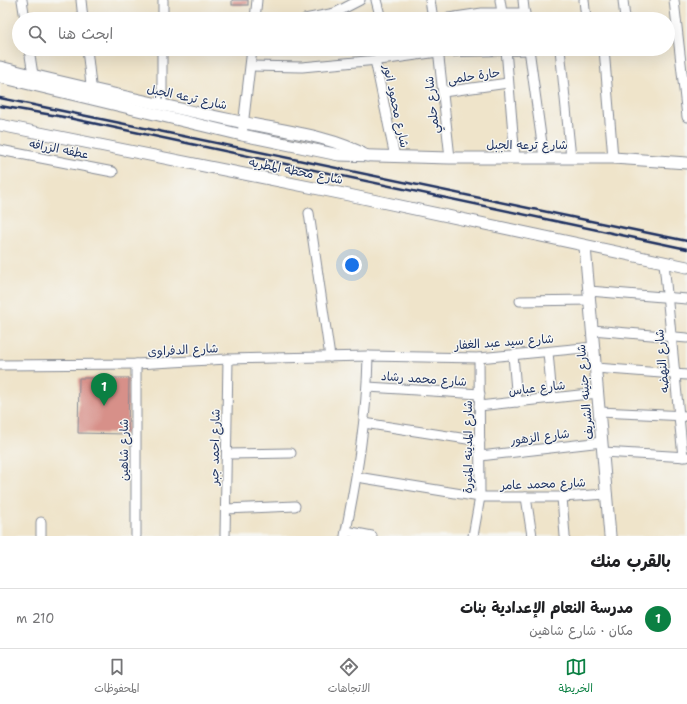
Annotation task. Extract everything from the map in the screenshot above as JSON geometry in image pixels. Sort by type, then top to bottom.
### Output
[{"type":"street","points":[[22,0],[24,12]]},
{"type":"street","points":[[81,0],[82,12]]},
{"type":"street","points":[[163,0],[163,12]]},
{"type":"street","points":[[256,12],[257,0]]},
{"type":"street","points":[[337,12],[360,0]]},
{"type":"street","points":[[376,0],[379,12]]},
{"type":"street","points":[[430,0],[432,12]]},
{"type":"street","points":[[500,0],[502,12]]},
{"type":"street","points":[[523,0],[524,12]]},
{"type":"street","points":[[584,0],[585,12]]},
{"type":"street","points":[[623,0],[624,12]]},
{"type":"street","points":[[673,12],[674,0]]},
{"type":"street","points":[[675,43],[687,117]]},
{"type":"street","points":[[30,56],[34,81]]},
{"type":"street","points":[[88,56],[92,94]]},
{"type":"street","points":[[162,56],[162,105]]},
{"type":"street","points":[[242,135],[252,56]]},
{"type":"street","points":[[251,66],[302,67],[400,56]]},
{"type":"street","name":"شارع حلمي","points":[[439,56],[450,158]]},
{"type":"street","points":[[506,56],[515,158]]},
{"type":"street","points":[[531,56],[544,158]]},
{"type":"street","points":[[561,56],[571,158]]},
{"type":"street","points":[[605,56],[613,158]]},
{"type":"street","name":"شارع محمود انور","points":[[375,60],[395,157]]},
{"type":"street","name":"شارع ترعه الجبل","points":[[0,67],[34,81]]},
{"type":"street","name":"شارع ترعه الجبل","points":[[0,77],[34,81],[92,94],[242,135],[340,155],[367,157],[450,158],[613,158],[687,163]]},
{"type":"street","name":"حارة حلمى","points":[[443,92],[508,83]]},
{"type":"street","name":"شارع ترعه الجبل","points":[[92,94],[162,105],[337,143],[354,148],[367,157]]},
{"type":"street","name":"شارع محطه المطريه","points":[[0,126],[344,194],[687,267]]},
{"type":"street","name":"عطفه الزرافه","points":[[0,150],[113,172]]},
{"type":"street","points":[[309,213],[330,357]]},
{"type":"street","name":"شارع جنينه الشريف","points":[[585,246],[610,536]]},
{"type":"street","name":"شارع النهضه","points":[[664,263],[669,297],[676,374],[683,416],[685,457]]},
{"type":"street","points":[[520,301],[589,295],[669,297],[687,299]]},
{"type":"street","points":[[592,330],[687,338]]},
{"type":"street","name":"شارع سيد عبد الغفار","points":[[368,356],[479,358],[594,347]]},
{"type":"street","points":[[548,352],[552,398]]},
{"type":"street","points":[[513,355],[517,402]]},
{"type":"street","points":[[368,356],[368,387],[364,423],[357,477],[345,534],[372,536]]},
{"type":"street","name":"شارع الدفراوى","points":[[0,365],[136,364],[228,359],[368,356]]},
{"type":"street","name":"شارع المدينه المنورة","points":[[473,536],[480,497],[479,358]]},
{"type":"street","name":"شارع احمد جبر","points":[[225,536],[228,359]]},
{"type":"street","name":"شارع شاهين","points":[[136,364],[136,536]]},
{"type":"street","points":[[596,368],[687,375]]},
{"type":"street","name":"شارع محمد رشاد","points":[[368,387],[480,394]]},
{"type":"street","name":"شارع عباس","points":[[479,406],[598,393]]},
{"type":"street","points":[[599,412],[683,416]]},
{"type":"street","points":[[364,423],[480,441]]},
{"type":"street","name":"شارع الزهور","points":[[480,456],[602,447],[685,457]]},
{"type":"street","points":[[227,454],[291,453]]},
{"type":"street","name":"شارع محمد عامر","points":[[357,477],[480,497],[562,497],[607,494]]},
{"type":"street","points":[[526,497],[532,536]]},
{"type":"street","points":[[562,497],[565,536]]},
{"type":"street","points":[[226,509],[295,506]]},
{"type":"street","points":[[41,536],[42,522]]},
{"type":"building","points":[[232,0],[248,0],[248,5],[232,5]]},
{"type":"building","points":[[79,378],[129,378],[128,434],[78,433]]},
{"type":"railway","points":[[0,98],[687,241]]},
{"type":"railway","points":[[0,106],[64,117],[687,249]]},
{"type":"place","name":"مدرسة النعام الإعدادية بنات","points":[[104,406]]}]
